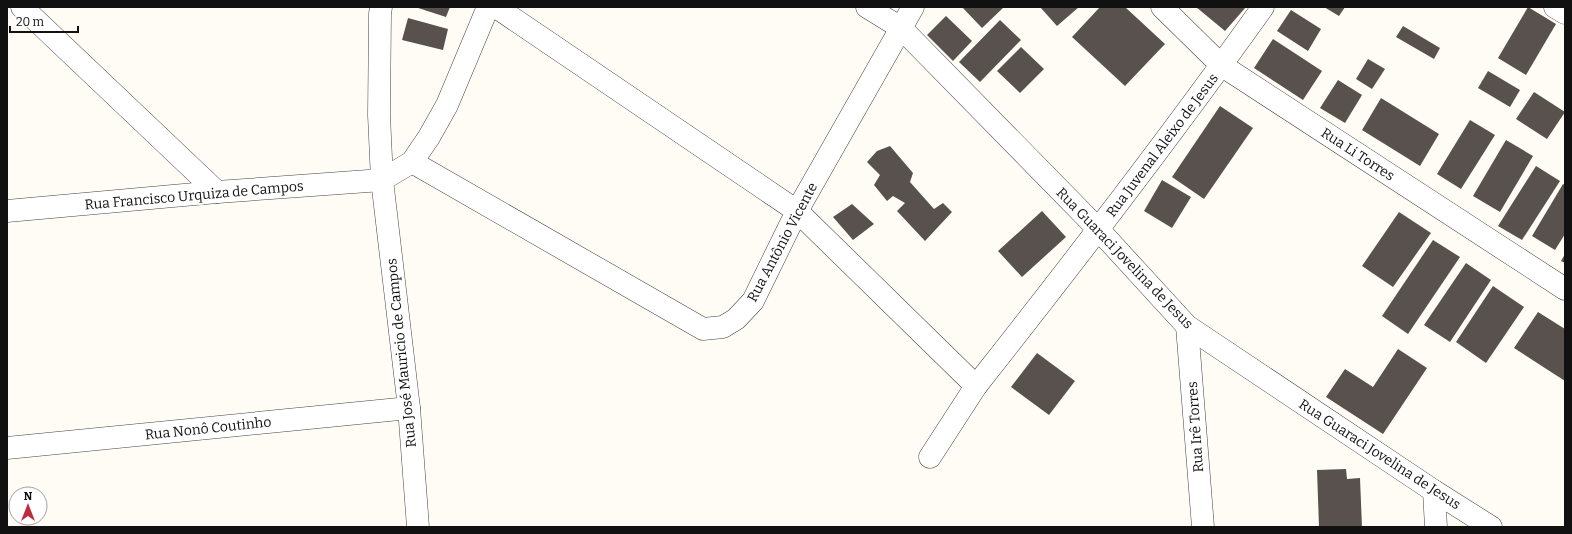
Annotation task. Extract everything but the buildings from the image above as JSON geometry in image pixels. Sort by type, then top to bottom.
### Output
[{"type":"street","points":[[22,7],[217,192]]},
{"type":"street","points":[[382,180],[412,162],[429,137],[447,105],[488,7]]},
{"type":"street","points":[[496,7],[797,211],[976,386]]},
{"type":"street","name":"Rua Guaraci Jovelina de Jesus","points":[[867,7],[900,28],[1098,229],[1187,326],[1434,491],[1491,527]]},
{"type":"street","name":"Rua Antônio Vicente","points":[[412,162],[703,329],[723,326],[736,319],[753,301],[797,211],[913,7]]},
{"type":"street","name":"Rua Li Torres","points":[[1162,7],[1221,66],[1565,289]]},
{"type":"street","name":"Rua Juvenal Aleixo de Jesus","points":[[930,457],[976,386],[1098,229],[1221,66],[1263,7]]},
{"type":"street","points":[[1555,7],[1565,13]]},
{"type":"street","name":"Rua José Mauricio de Campos","points":[[378,9],[379,115],[382,180],[409,408],[418,527]]},
{"type":"street","name":"Rua Francisco Urquiza de Campos","points":[[7,211],[217,192],[382,180]]},
{"type":"street","name":"Rua Irê Torres","points":[[1187,326],[1203,527]]},
{"type":"street","name":"Rua Nonô Coutinho","points":[[7,448],[409,408]]},
{"type":"street","points":[[1434,491],[1436,527]]}]
